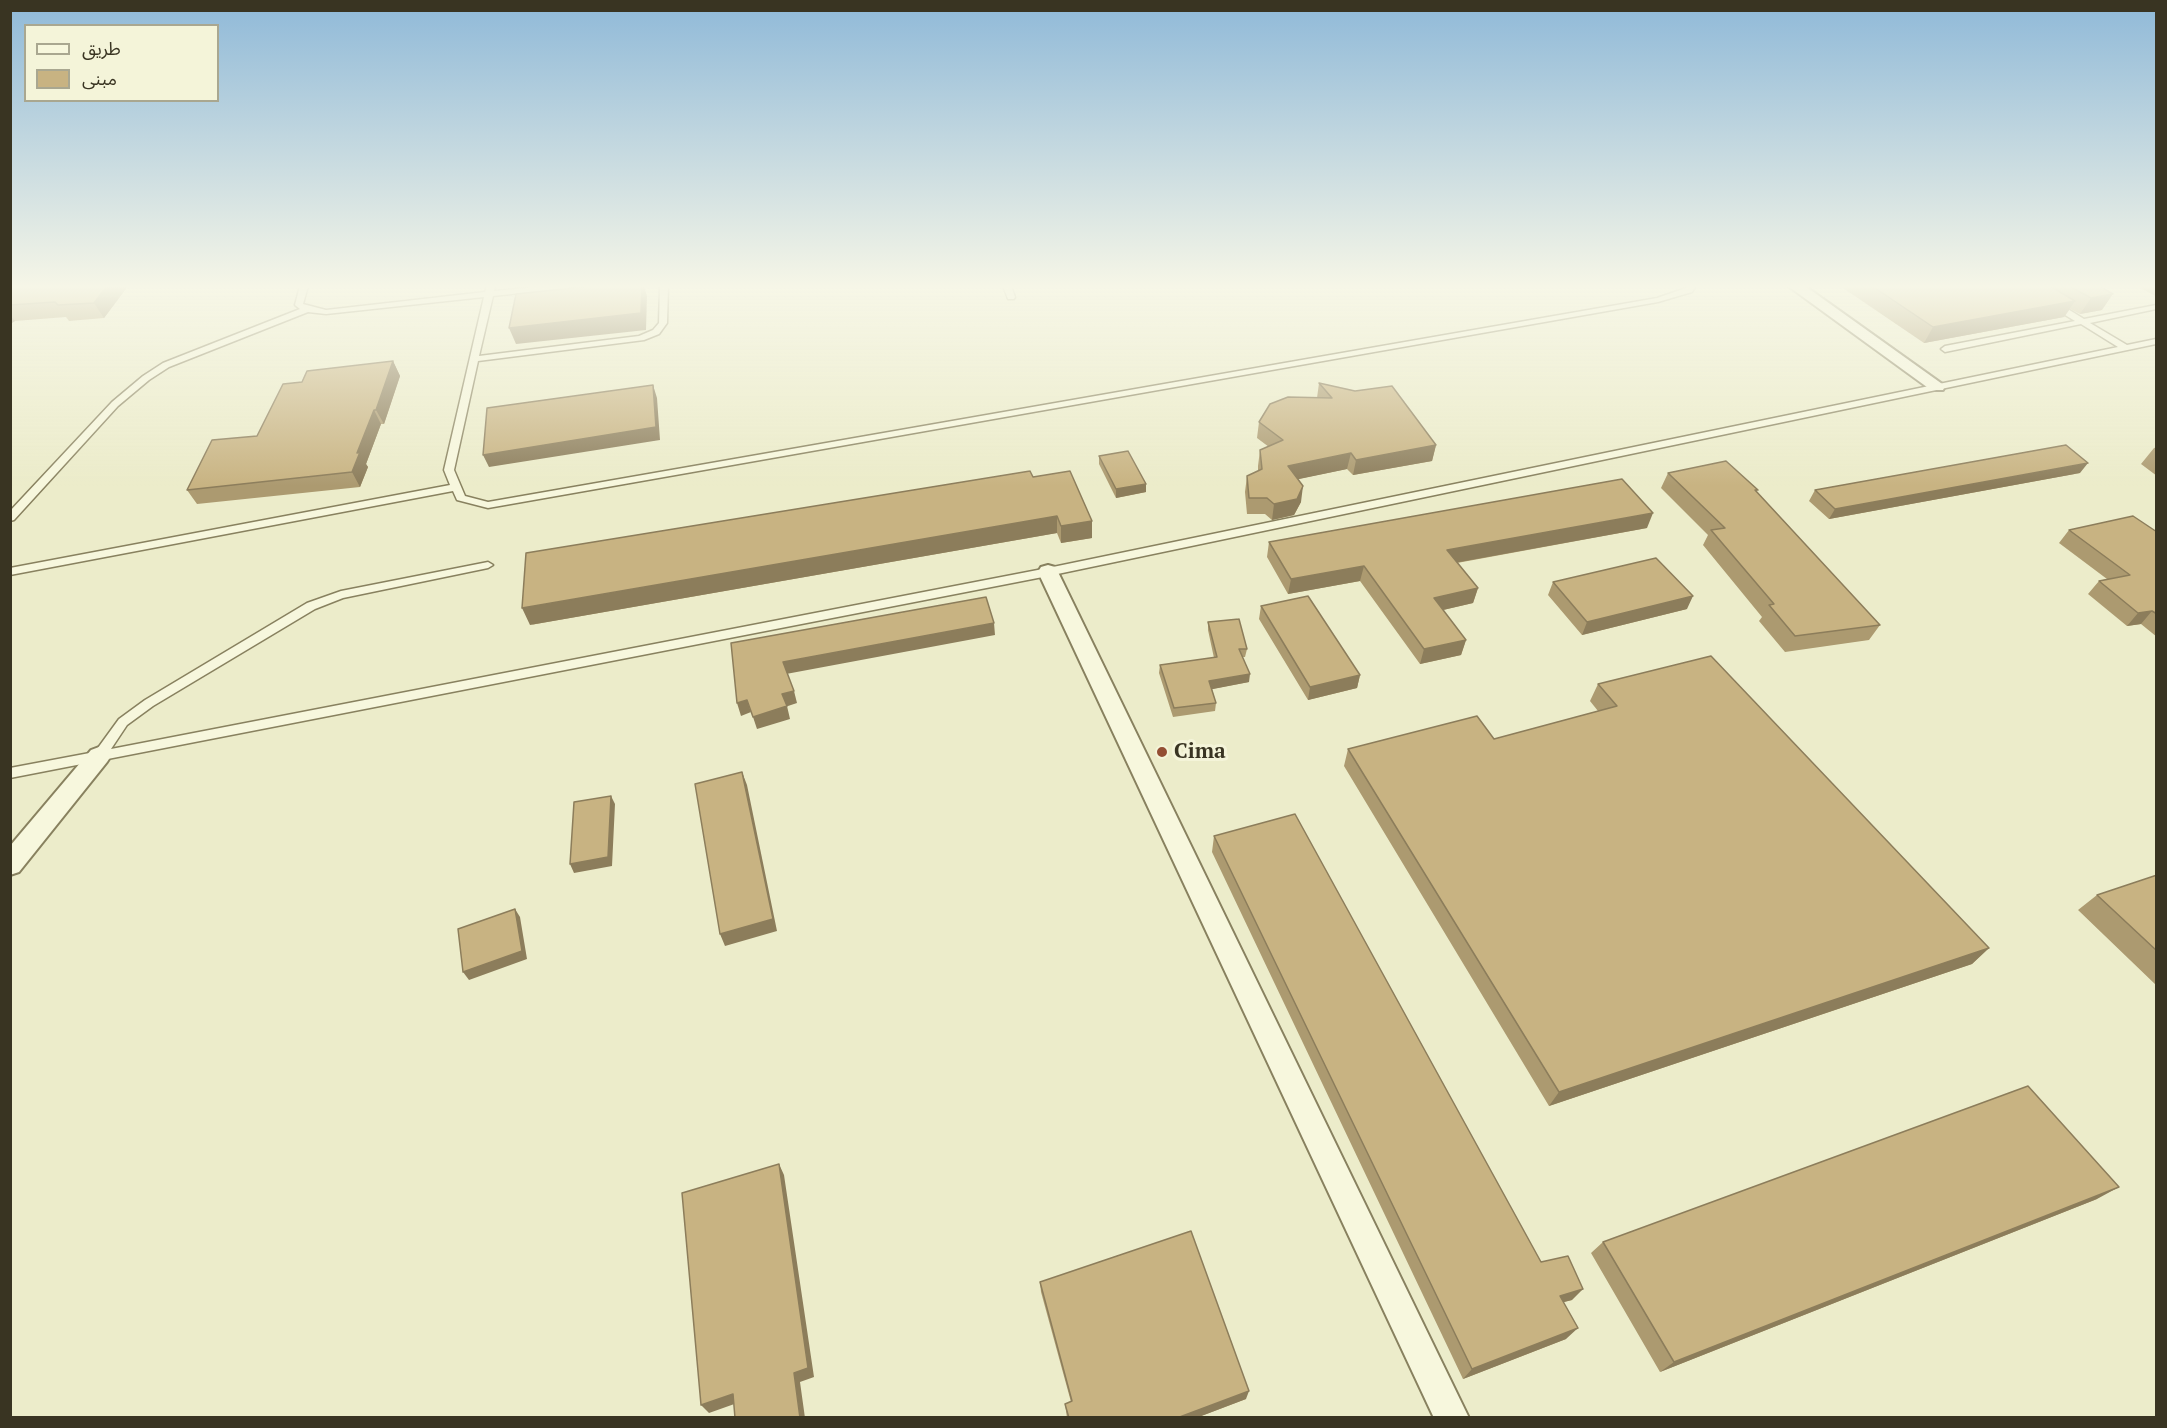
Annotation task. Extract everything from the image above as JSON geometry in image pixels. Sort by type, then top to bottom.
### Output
[{"type":"street","points":[[1890,353],[1937,386]]},
{"type":"street","points":[[1048,572],[1452,1418]]},
{"type":"street","points":[[10,865],[99,756]]},
{"type":"lane","points":[[10,518],[115,404],[146,378],[166,365],[197,353]]},
{"type":"lane","points":[[475,353],[449,470],[461,498],[488,505],[1358,353]]},
{"type":"lane","points":[[474,359],[525,353]]},
{"type":"lane","points":[[10,773],[1048,572],[2102,353]]},
{"type":"lane","points":[[10,572],[456,487]]},
{"type":"lane","points":[[99,756],[123,722],[149,703],[311,606],[341,595],[488,565]]},
{"type":"building","points":[[393,361],[376,410],[374,410],[357,453],[360,452],[352,472],[187,490],[212,440],[257,436],[283,384],[302,382],[307,371]]},
{"type":"building","points":[[1319,383],[1355,391],[1392,386],[1436,445],[1356,460],[1351,453],[1288,466],[1303,486],[1297,499],[1274,504],[1267,498],[1249,498],[1247,476],[1262,469],[1260,450],[1283,440],[1259,422],[1270,404],[1288,397],[1332,398]]},
{"type":"building","points":[[653,385],[656,427],[483,455],[487,408]]},
{"type":"building","points":[[2066,445],[2088,463],[1835,509],[1815,490]]},
{"type":"building","points":[[1128,451],[1146,484],[1116,489],[1099,456]]},
{"type":"building","points":[[1726,461],[1758,490],[1755,490],[1880,625],[1795,636],[1769,605],[1774,604],[1711,530],[1725,528],[1668,473]]},
{"type":"building","points":[[1030,471],[1033,477],[1070,471],[1092,521],[1061,526],[1057,516],[522,608],[526,553]]},
{"type":"building","points":[[1622,479],[1653,513],[1447,550],[1478,588],[1434,598],[1466,640],[1424,649],[1364,566],[1291,579],[1269,542]]},
{"type":"building","points":[[2133,516],[2157,532],[2157,614],[2152,611],[2138,613],[2099,581],[2130,575],[2069,530]]},
{"type":"building","points":[[1656,558],[1693,596],[1587,622],[1553,582]]},
{"type":"building","points":[[1308,596],[1360,675],[1310,687],[1261,606]]},
{"type":"building","points":[[986,597],[994,623],[783,662],[794,691],[782,694],[787,706],[753,717],[747,700],[737,703],[731,643]]},
{"type":"building","points":[[1239,619],[1247,649],[1239,649],[1250,674],[1209,681],[1216,703],[1174,708],[1160,665],[1217,657],[1208,622]]},
{"type":"building","points":[[1711,656],[1989,948],[1559,1092],[1348,749],[1477,716],[1494,739],[1617,706],[1598,684]]},
{"type":"building","points":[[742,772],[773,919],[720,934],[695,784]]},
{"type":"building","points":[[611,796],[608,857],[570,864],[574,802]]},
{"type":"building","points":[[1295,814],[1541,1262],[1568,1256],[1583,1289],[1560,1296],[1578,1328],[1472,1369],[1214,836]]},
{"type":"building","points":[[2157,875],[2157,951],[2097,895]]},
{"type":"building","points":[[515,909],[522,951],[463,972],[458,929]]},
{"type":"building","points":[[2028,1086],[2119,1187],[1674,1362],[1603,1242]]},
{"type":"building","points":[[779,1164],[808,1368],[794,1373],[800,1418],[735,1418],[733,1394],[701,1405],[682,1193]]},
{"type":"building","points":[[1191,1231],[1249,1391],[1177,1418],[1069,1418],[1065,1404],[1072,1401],[1040,1282]]},
{"type":"place","name":"Cima","points":[[1162,752]]}]
